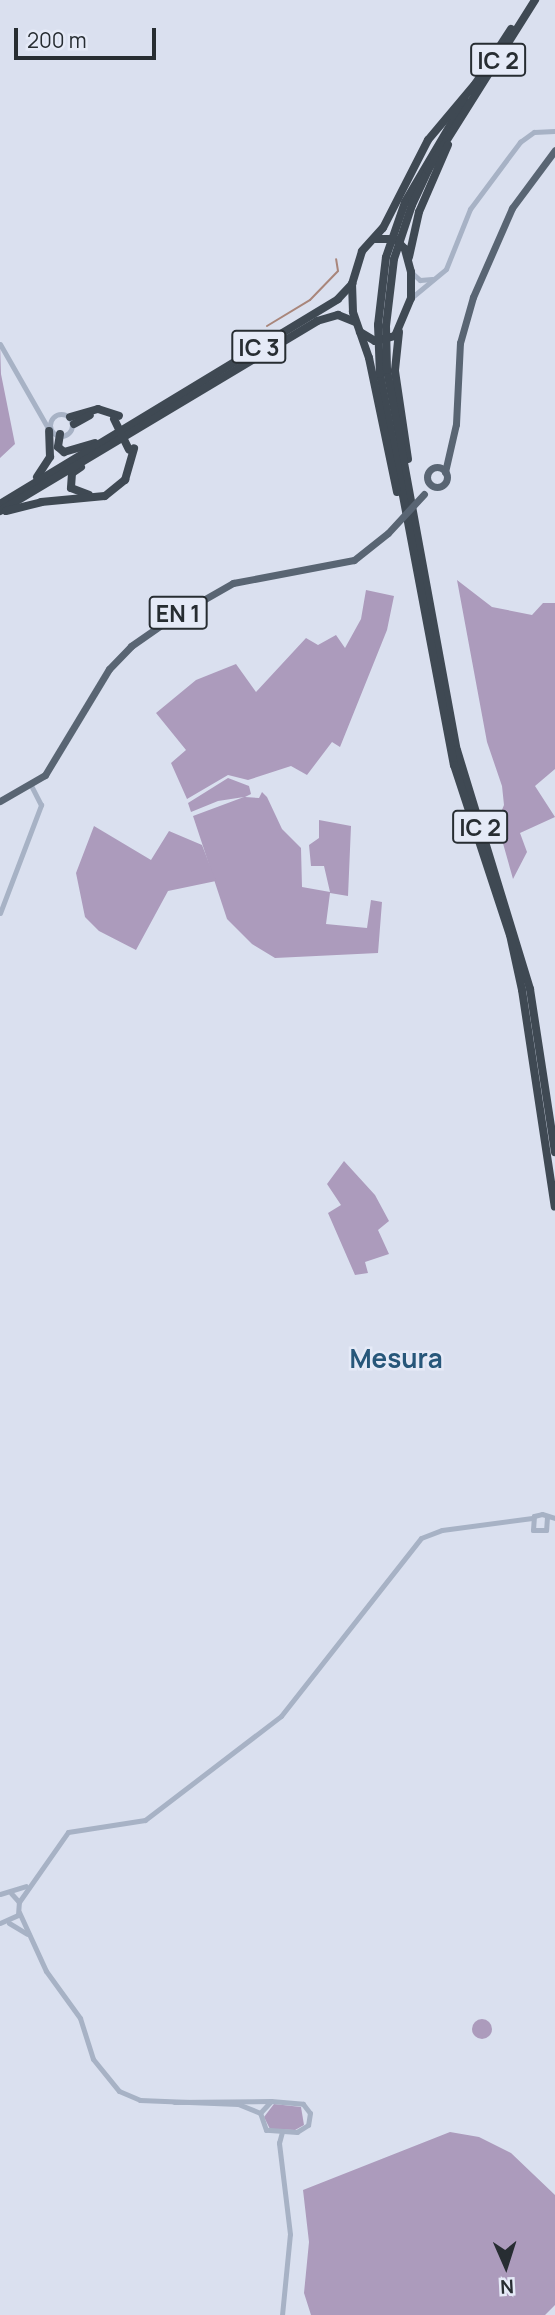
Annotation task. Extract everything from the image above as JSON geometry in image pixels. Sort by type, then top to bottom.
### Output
[{"type":"highway","name":"IC 2","points":[[529,0],[476,83],[408,204],[390,258],[382,326],[384,372],[404,511],[454,765],[510,935],[522,990],[555,1207]]},
{"type":"highway","name":"IC 2","points":[[408,204],[535,0]]},
{"type":"highway","points":[[404,511],[389,465],[371,367],[355,322],[352,284],[362,251],[374,239],[428,140],[476,83]]},
{"type":"highway","points":[[410,500],[395,364],[399,332],[411,298],[409,257],[419,212],[459,120]]},
{"type":"highway","points":[[374,239],[395,239],[409,257]]},
{"type":"highway","name":"IC 3","points":[[0,504],[338,299],[352,284]]},
{"type":"highway","name":"IC 3","points":[[0,512],[317,321],[338,315],[355,322]]},
{"type":"highway","points":[[359,332],[381,341],[399,332]]},
{"type":"highway","name":"IC 2","points":[[384,372],[465,780],[530,989],[555,1152]]},
{"type":"highway","points":[[0,512],[41,502],[105,496],[125,480],[131,449],[116,417],[96,414],[72,420]]},
{"type":"highway","points":[[27,487],[48,462],[48,429]]},
{"type":"highway","points":[[60,434],[58,447],[64,452],[111,437]]},
{"type":"highway","points":[[89,458],[71,478],[71,488],[81,495],[99,494],[113,485],[127,464],[131,449]]},
{"type":"main road","name":"EN 1","points":[[0,801],[31,785],[53,764],[108,669],[151,632],[222,587],[354,560],[388,533],[433,485],[445,483],[442,470],[457,414],[460,344],[473,297],[512,208],[555,150]]},
{"type":"main road","name":"EN 1","points":[[433,485],[430,471],[442,470]]},
{"type":"street","points":[[411,298],[438,276],[450,259],[470,209],[520,142],[534,132],[554,131]]},
{"type":"street","points":[[411,272],[424,281],[438,276]]},
{"type":"street","points":[[0,344],[37,414],[48,429],[60,434],[72,420]]},
{"type":"street","points":[[37,414],[53,419],[72,420]]},
{"type":"street","points":[[48,429],[53,419]]},
{"type":"street","points":[[0,913],[41,805],[31,785]]},
{"type":"street","points":[[547,1517],[548,1528]]},
{"type":"street","points":[[271,2132],[303,2130],[310,2120],[308,2108],[297,2101],[139,2100],[105,2079],[80,2018],[61,1996],[27,1934],[19,1912],[19,1902],[55,1846],[68,1832],[145,1819],[244,1744],[297,1698],[421,1538],[442,1530],[523,1519],[555,1518]]},
{"type":"street","points":[[531,1520],[535,1532],[555,1524]]},
{"type":"street","points":[[0,1894],[29,1885]]},
{"type":"street","points":[[10,1893],[19,1902]]},
{"type":"street","points":[[9,1923],[19,1912]]},
{"type":"street","points":[[0,1923],[9,1923],[27,1934]]},
{"type":"street","points":[[216,2102],[238,2104],[260,2113]]},
{"type":"street","points":[[271,2102],[260,2113],[261,2125],[271,2132],[279,2143]]},
{"type":"street","points":[[282,2132],[279,2143],[290,2234],[282,2315]]},
{"type":"shaded area","points":[[0,343],[1,374],[15,444],[0,458]]},
{"type":"shaded area","points":[[457,580],[492,607],[532,615],[543,603],[555,603],[555,769],[535,786],[555,817],[520,833],[527,852],[513,879],[497,822],[504,805],[502,786],[487,742]]},
{"type":"shaded area","points":[[366,590],[394,596],[387,630],[340,747],[332,742],[307,775],[291,766],[248,780],[228,775],[187,799],[171,763],[186,750],[156,713],[196,680],[236,664],[256,692],[306,638],[318,645],[336,635],[345,648],[361,619]]},
{"type":"shaded area","points":[[228,778],[249,786],[251,794],[245,797],[259,798],[262,792],[267,797],[282,829],[301,848],[302,887],[330,892],[324,866],[311,866],[309,845],[319,838],[319,820],[351,826],[348,896],[330,893],[326,924],[367,928],[371,900],[382,902],[378,953],[275,958],[252,944],[227,919],[193,816],[244,797],[218,801],[191,812],[188,803]]},
{"type":"shaded area","points":[[94,826],[151,860],[169,831],[202,845],[216,881],[168,891],[136,950],[99,931],[85,917],[76,873]]},
{"type":"shaded area","points":[[344,1161],[375,1195],[389,1221],[378,1230],[389,1254],[365,1262],[368,1273],[355,1275],[328,1213],[341,1205],[327,1184]]},
{"type":"shaded area","points":[[478,2019],[486,2019],[492,2029],[486,2039],[478,2039],[472,2033],[472,2025]]},
{"type":"shaded area","points":[[274,2104],[301,2107],[304,2125],[295,2130],[270,2129],[264,2117]]},
{"type":"shaded area","points":[[450,2132],[479,2137],[511,2153],[555,2195],[555,2305],[545,2315],[311,2315],[304,2293],[309,2242],[303,2190]]},
{"type":"waterway","points":[[267,326],[310,300],[338,271],[336,259]]},
{"type":"district","name":"Mesura","points":[[396,1359]]}]
